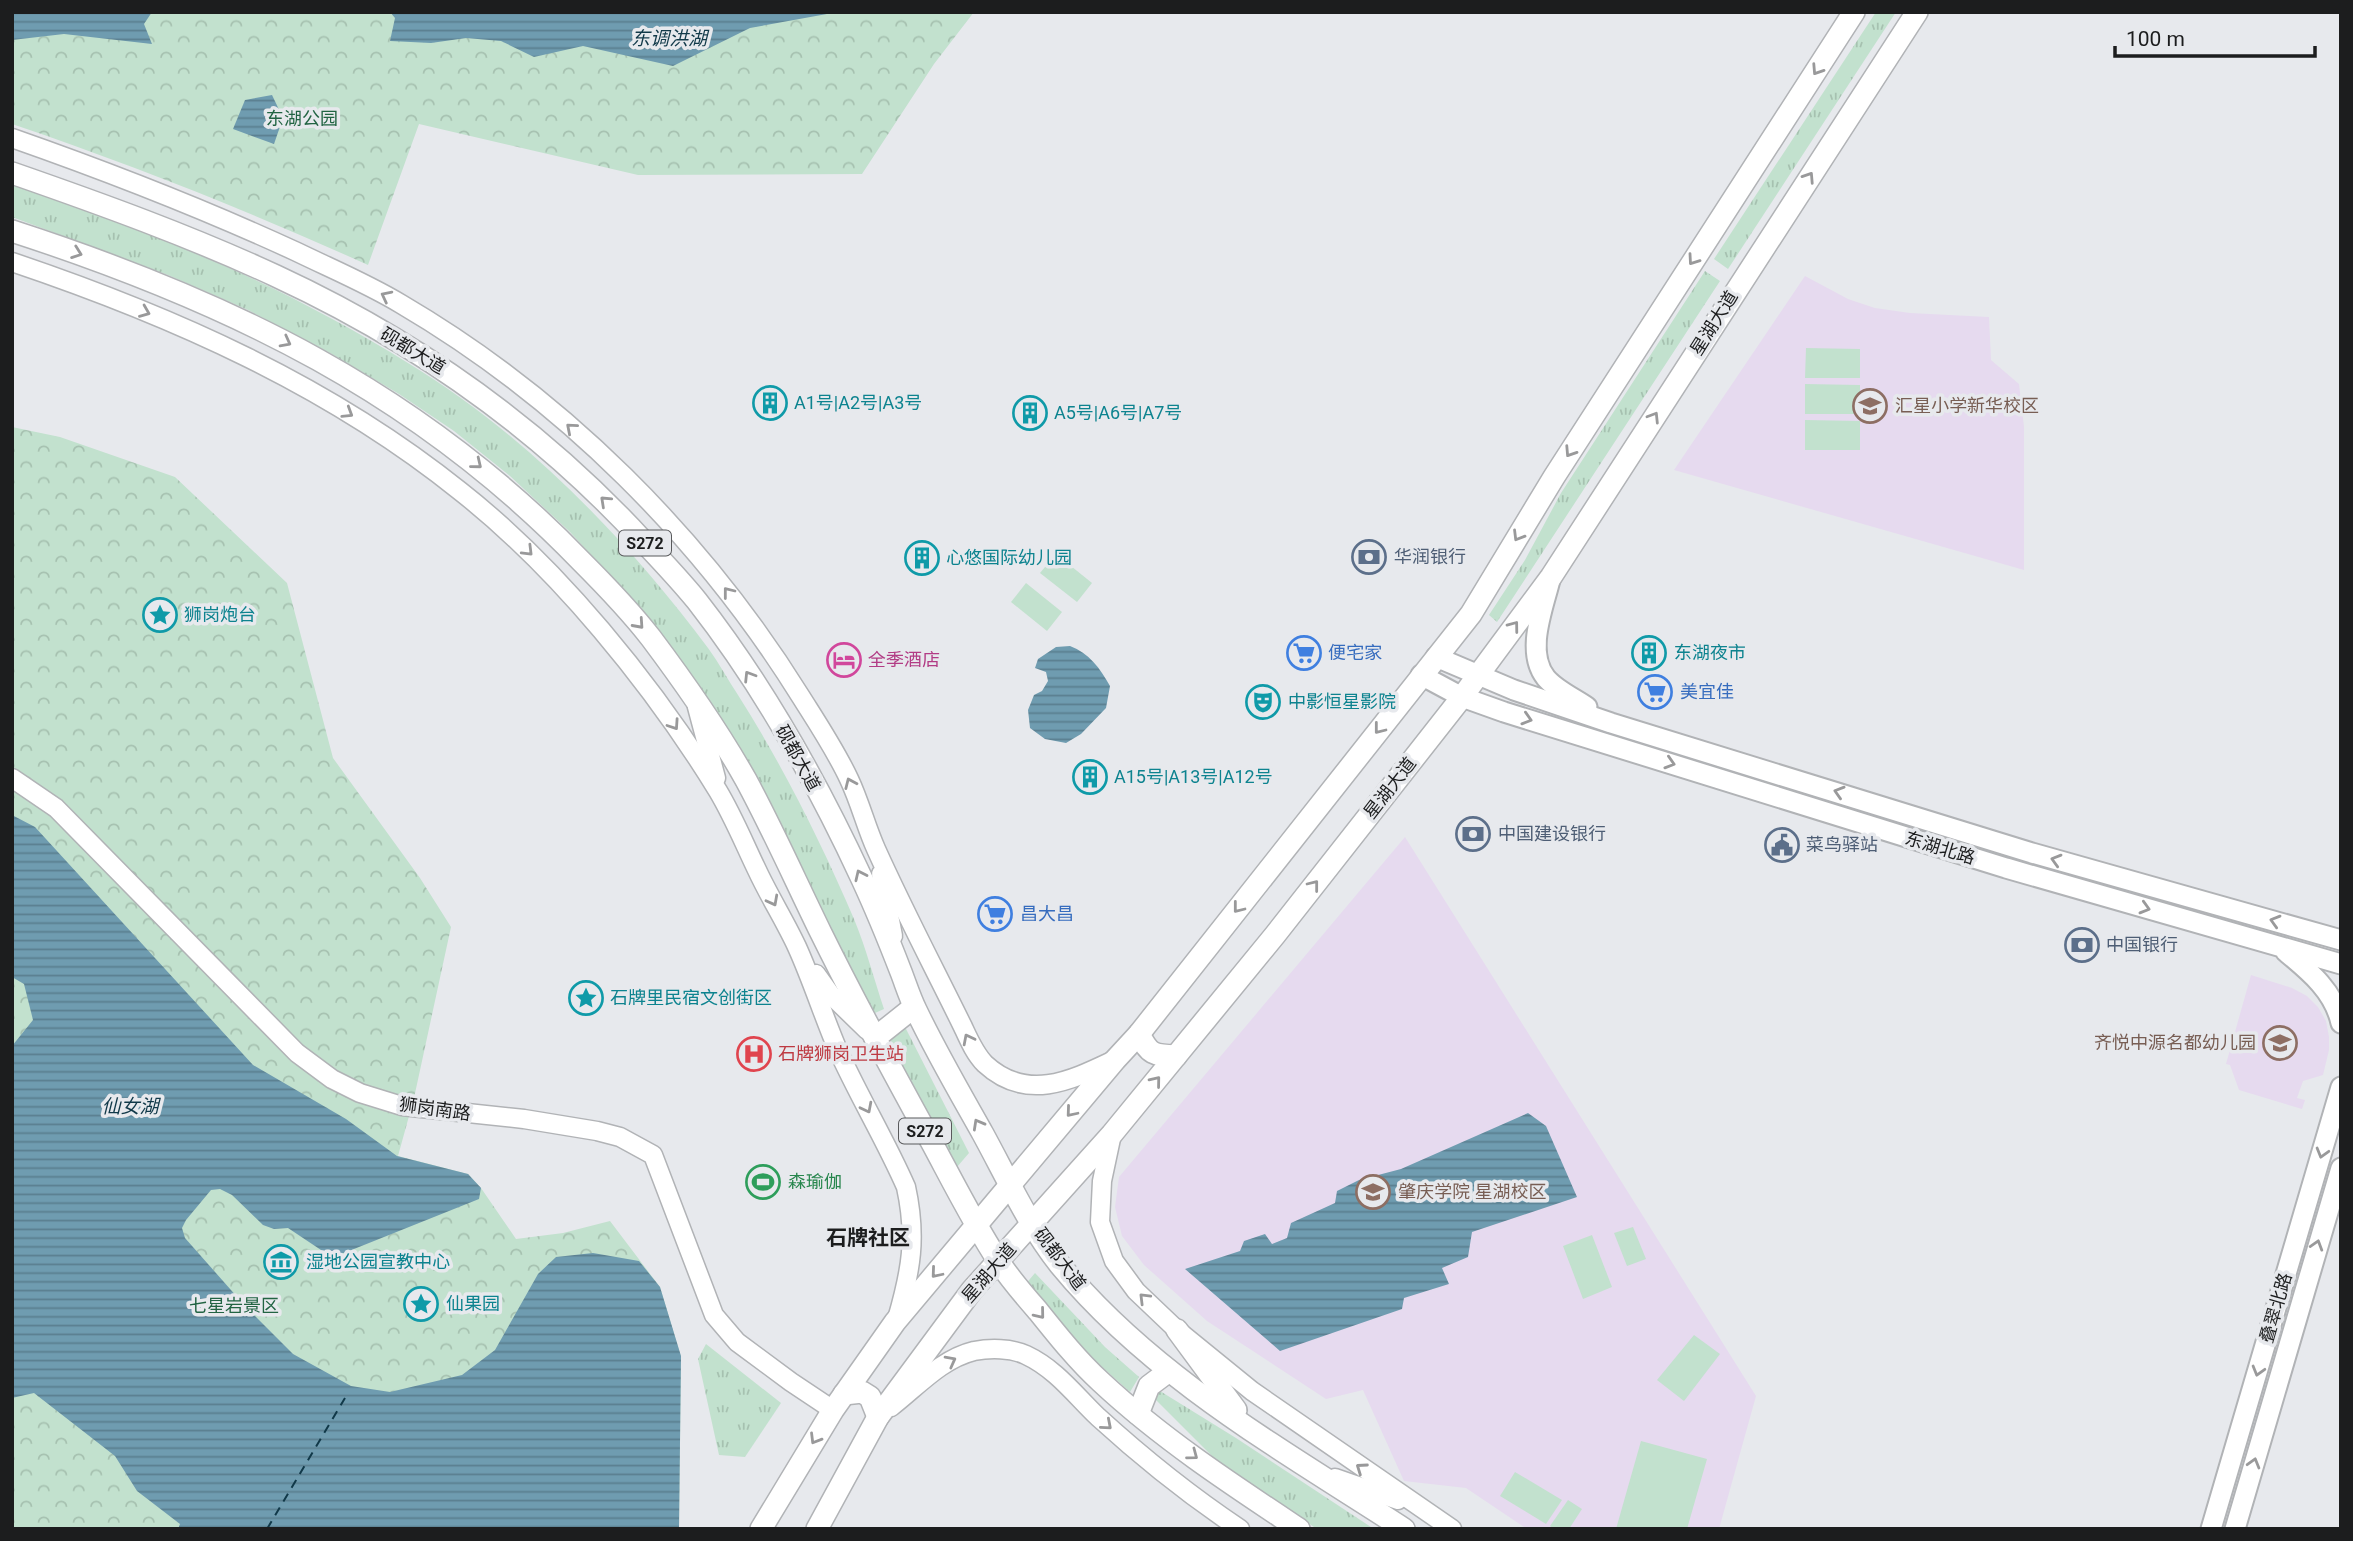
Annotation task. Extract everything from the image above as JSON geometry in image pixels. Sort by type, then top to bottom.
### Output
[{"type":"main road","points":[[761,1529],[838,1402],[895,1322],[1115,1059],[1139,1034],[1471,614],[1597,410],[1854,12]]},
{"type":"main road","name":"星湖大道","points":[[817,1529],[878,1417],[972,1290],[1112,1134],[1176,1056],[1462,697],[1551,577],[1917,12]]},
{"type":"main road","name":"砚都大道","points":[[12,173],[172,231],[282,279],[387,335],[437,365],[529,432],[615,511],[695,598],[741,662],[777,720],[832,818],[861,878],[914,1007],[1033,1224],[1059,1263],[1087,1295],[1169,1371],[1404,1529]]},
{"type":"main road","name":"S272","points":[[12,231],[83,255],[212,306],[318,359],[373,390],[471,459],[560,539],[649,636],[743,774],[875,1038],[998,1261],[1062,1341],[1100,1381],[1138,1414],[1285,1522],[1299,1529]]},
{"type":"main road","points":[[1551,577],[1536,640],[1539,665],[1547,679],[1611,723],[1605,743]]},
{"type":"main road","name":"东湖北路","points":[[1436,657],[1478,676],[1611,723],[2032,853],[2336,938]]},
{"type":"main road","name":"东湖北路","points":[[1421,676],[1462,697],[1605,743],[2016,871],[2332,961]]},
{"type":"main road","points":[[2332,961],[2336,938]]},
{"type":"main road","points":[[2280,947],[2324,986],[2341,1023]]},
{"type":"main road","points":[[875,1038],[914,1007]]},
{"type":"main road","points":[[1139,1034],[1154,1055],[1176,1056]]},
{"type":"main road","name":"叠翠北路","points":[[2211,1529],[2341,1087]]},
{"type":"main road","name":"叠翠北路","points":[[2235,1529],[2341,1168]]},
{"type":"main road","points":[[1177,1330],[1248,1426]]},
{"type":"main road","points":[[1138,1414],[1149,1386],[1169,1371]]},
{"type":"main road","points":[[838,1402],[862,1392],[870,1397],[878,1417]]},
{"type":"street","points":[[12,138],[185,202],[347,276],[441,328],[526,389],[636,488],[679,534],[746,615],[783,668],[850,780],[875,847],[962,1027],[984,1063],[999,1074],[1037,1086],[1076,1078],[1115,1059]]},
{"type":"street","points":[[12,262],[164,320],[261,364],[355,417],[459,490],[530,553],[598,629],[665,711],[719,793],[798,948],[838,1049],[906,1186],[910,1205],[912,1252],[909,1278],[895,1322]]},
{"type":"street","points":[[695,700],[719,793]]},
{"type":"street","name":"狮岗南路","points":[[12,778],[56,808],[298,1053],[331,1079],[360,1093],[402,1106],[524,1119],[597,1131],[620,1137],[653,1155],[714,1315],[737,1342],[791,1382],[838,1402]]},
{"type":"street","points":[[875,847],[901,970]]},
{"type":"street","points":[[798,948],[831,995],[875,1038]]},
{"type":"street","points":[[1112,1134],[1102,1181],[1100,1222],[1114,1261],[1136,1291],[1177,1330],[1252,1391],[1452,1529]]},
{"type":"street","points":[[878,1417],[941,1366],[957,1357],[988,1349],[1023,1353],[1059,1377],[1097,1416],[1173,1482],[1240,1529]]},
{"type":"street","points":[[1317,1473],[1418,1507]]},
{"type":"shaded area","name":"汇星小学新华校区","points":[[1805,276],[1848,299],[1875,308],[1910,313],[1989,317],[1991,360],[2019,384],[2024,427],[2024,570],[1674,470]]},
{"type":"shaded area","name":"肇庆学院 星湖校区","points":[[1405,837],[1756,1396],[1719,1529],[1527,1529],[1466,1488],[1404,1481],[1363,1390],[1326,1399],[1207,1321],[1144,1265],[1122,1236],[1115,1207],[1119,1177]]},
{"type":"shaded area","name":"齐悦中源名都幼儿园","points":[[2251,975],[2292,988],[2307,996],[2318,1007],[2326,1021],[2329,1050],[2323,1075],[2303,1081],[2297,1098],[2305,1100],[2302,1109],[2239,1090],[2230,1065],[2226,1064]]},
{"type":"green space","name":"东湖公园","points":[[12,12],[974,12],[934,64],[862,174],[638,175],[419,124],[368,265],[191,190],[12,124]]},
{"type":"green space","points":[[1876,12],[1896,12],[1728,269],[1714,259]]},
{"type":"green space","points":[[12,184],[208,258],[324,315],[380,346],[451,391],[533,455],[608,528],[643,567],[712,654],[755,722],[815,833],[854,919],[884,1009],[875,1013],[627,595],[570,532],[510,476],[454,431],[330,353],[248,310],[168,275],[12,217]]},
{"type":"green space","points":[[1705,271],[1720,281],[1497,622],[1489,615],[1525,560],[1561,493]]},
{"type":"green space","points":[[1806,348],[1860,349],[1860,378],[1805,378]]},
{"type":"green space","points":[[1805,384],[1860,385],[1860,414],[1805,414]]},
{"type":"green space","points":[[1805,420],[1860,421],[1860,450],[1805,450]]},
{"type":"green space","name":"七星岩景区","points":[[12,427],[60,437],[175,477],[287,583],[333,758],[420,878],[451,927],[414,1098],[398,1156],[468,1174],[481,1188],[516,1239],[563,1233],[610,1221],[660,1287],[681,1357],[679,1529],[12,1529]]},
{"type":"green space","points":[[1056,554],[1092,583],[1077,602],[1040,573]]},
{"type":"green space","points":[[1026,583],[1062,612],[1047,631],[1011,602]]},
{"type":"green space","points":[[903,1023],[969,1153],[957,1167],[925,1111],[888,1035]]},
{"type":"green space","points":[[1633,1227],[1646,1259],[1627,1266],[1614,1233]]},
{"type":"green space","points":[[1592,1235],[1612,1287],[1583,1299],[1563,1246]]},
{"type":"green space","points":[[1035,1273],[1105,1347],[1139,1377],[1130,1392],[1093,1359],[1024,1286]]},
{"type":"green space","points":[[1694,1335],[1720,1354],[1684,1401],[1657,1380]]},
{"type":"green space","points":[[706,1344],[781,1403],[745,1457],[719,1455],[698,1359]]},
{"type":"green space","points":[[1160,1391],[1374,1529],[1317,1529],[1221,1465],[1155,1399]]},
{"type":"green space","points":[[1641,1441],[1707,1459],[1687,1529],[1616,1529]]},
{"type":"green space","points":[[1515,1472],[1562,1500],[1546,1524],[1500,1496]]},
{"type":"green space","points":[[1568,1500],[1582,1509],[1569,1529],[1554,1529],[1550,1526]]},
{"type":"water","points":[[12,12],[152,12],[144,24],[152,44],[64,34],[12,40]]},
{"type":"water","name":"东调洪湖","points":[[390,12],[838,12],[750,28],[673,66],[583,46],[534,57],[501,41],[466,38],[431,43],[390,41],[395,18]]},
{"type":"water","points":[[272,95],[283,118],[274,144],[233,129],[245,100]]},
{"type":"water","points":[[1070,646],[1093,662],[1110,686],[1106,708],[1081,734],[1066,743],[1045,739],[1030,728],[1028,710],[1034,695],[1042,691],[1048,681],[1046,672],[1035,668],[1038,659],[1056,647]]},
{"type":"water","name":"仙女湖","points":[[12,815],[35,827],[253,1065],[346,1119],[397,1156],[468,1174],[481,1188],[479,1199],[344,1253],[327,1254],[288,1228],[274,1229],[263,1225],[232,1195],[220,1189],[211,1190],[182,1228],[185,1238],[246,1307],[293,1354],[351,1386],[390,1392],[462,1375],[495,1350],[538,1274],[556,1257],[593,1253],[639,1261],[660,1287],[681,1356],[679,1529],[178,1529],[180,1524],[137,1491],[115,1456],[34,1393],[12,1398],[12,1046],[33,1020],[24,984],[12,977]]},
{"type":"water","points":[[1528,1113],[1546,1126],[1577,1197],[1472,1232],[1468,1257],[1442,1268],[1449,1284],[1404,1298],[1402,1309],[1280,1351],[1185,1269],[1240,1251],[1244,1241],[1265,1234],[1272,1244],[1287,1238],[1291,1223],[1335,1203],[1337,1191],[1359,1180],[1401,1169]]},
{"type":"ferry route","points":[[267,1529],[345,1398]]},
{"type":"place","name":"A1号|A2号|A3号","points":[[770,403]]},
{"type":"place","name":"汇星小学新华校区","points":[[1870,406]]},
{"type":"place","name":"A5号|A6号|A7号","points":[[1030,413]]},
{"type":"place","name":"华润银行","points":[[1369,557]]},
{"type":"place","name":"心悠国际幼儿园","points":[[922,558]]},
{"type":"place","name":"狮岗炮台","points":[[160,615]]},
{"type":"place","name":"便宅家","points":[[1304,653]]},
{"type":"place","name":"东湖夜市","points":[[1649,653]]},
{"type":"place","name":"全季酒店","points":[[844,660]]},
{"type":"place","name":"美宜佳","points":[[1655,692]]},
{"type":"place","name":"中影恒星影院","points":[[1263,702]]},
{"type":"place","name":"A15号|A13号|A12号","points":[[1090,777]]},
{"type":"place","name":"中国建设银行","points":[[1473,834]]},
{"type":"place","name":"菜鸟驿站","points":[[1782,845]]},
{"type":"place","name":"昌大昌","points":[[995,914]]},
{"type":"place","name":"中国银行","points":[[2082,945]]},
{"type":"place","name":"石牌里民宿文创街区","points":[[586,998]]},
{"type":"place","name":"齐悦中源名都幼儿园","points":[[2280,1043]]},
{"type":"place","name":"石牌狮岗卫生站","points":[[754,1054]]},
{"type":"place","name":"森瑜伽","points":[[763,1182]]},
{"type":"place","name":"肇庆学院 星湖校区","points":[[1373,1192]]},
{"type":"place","name":"湿地公园宣教中心","points":[[281,1262]]},
{"type":"place","name":"仙果园","points":[[421,1304]]},
{"type":"district","name":"石牌社区","points":[[868,1238]]}]
